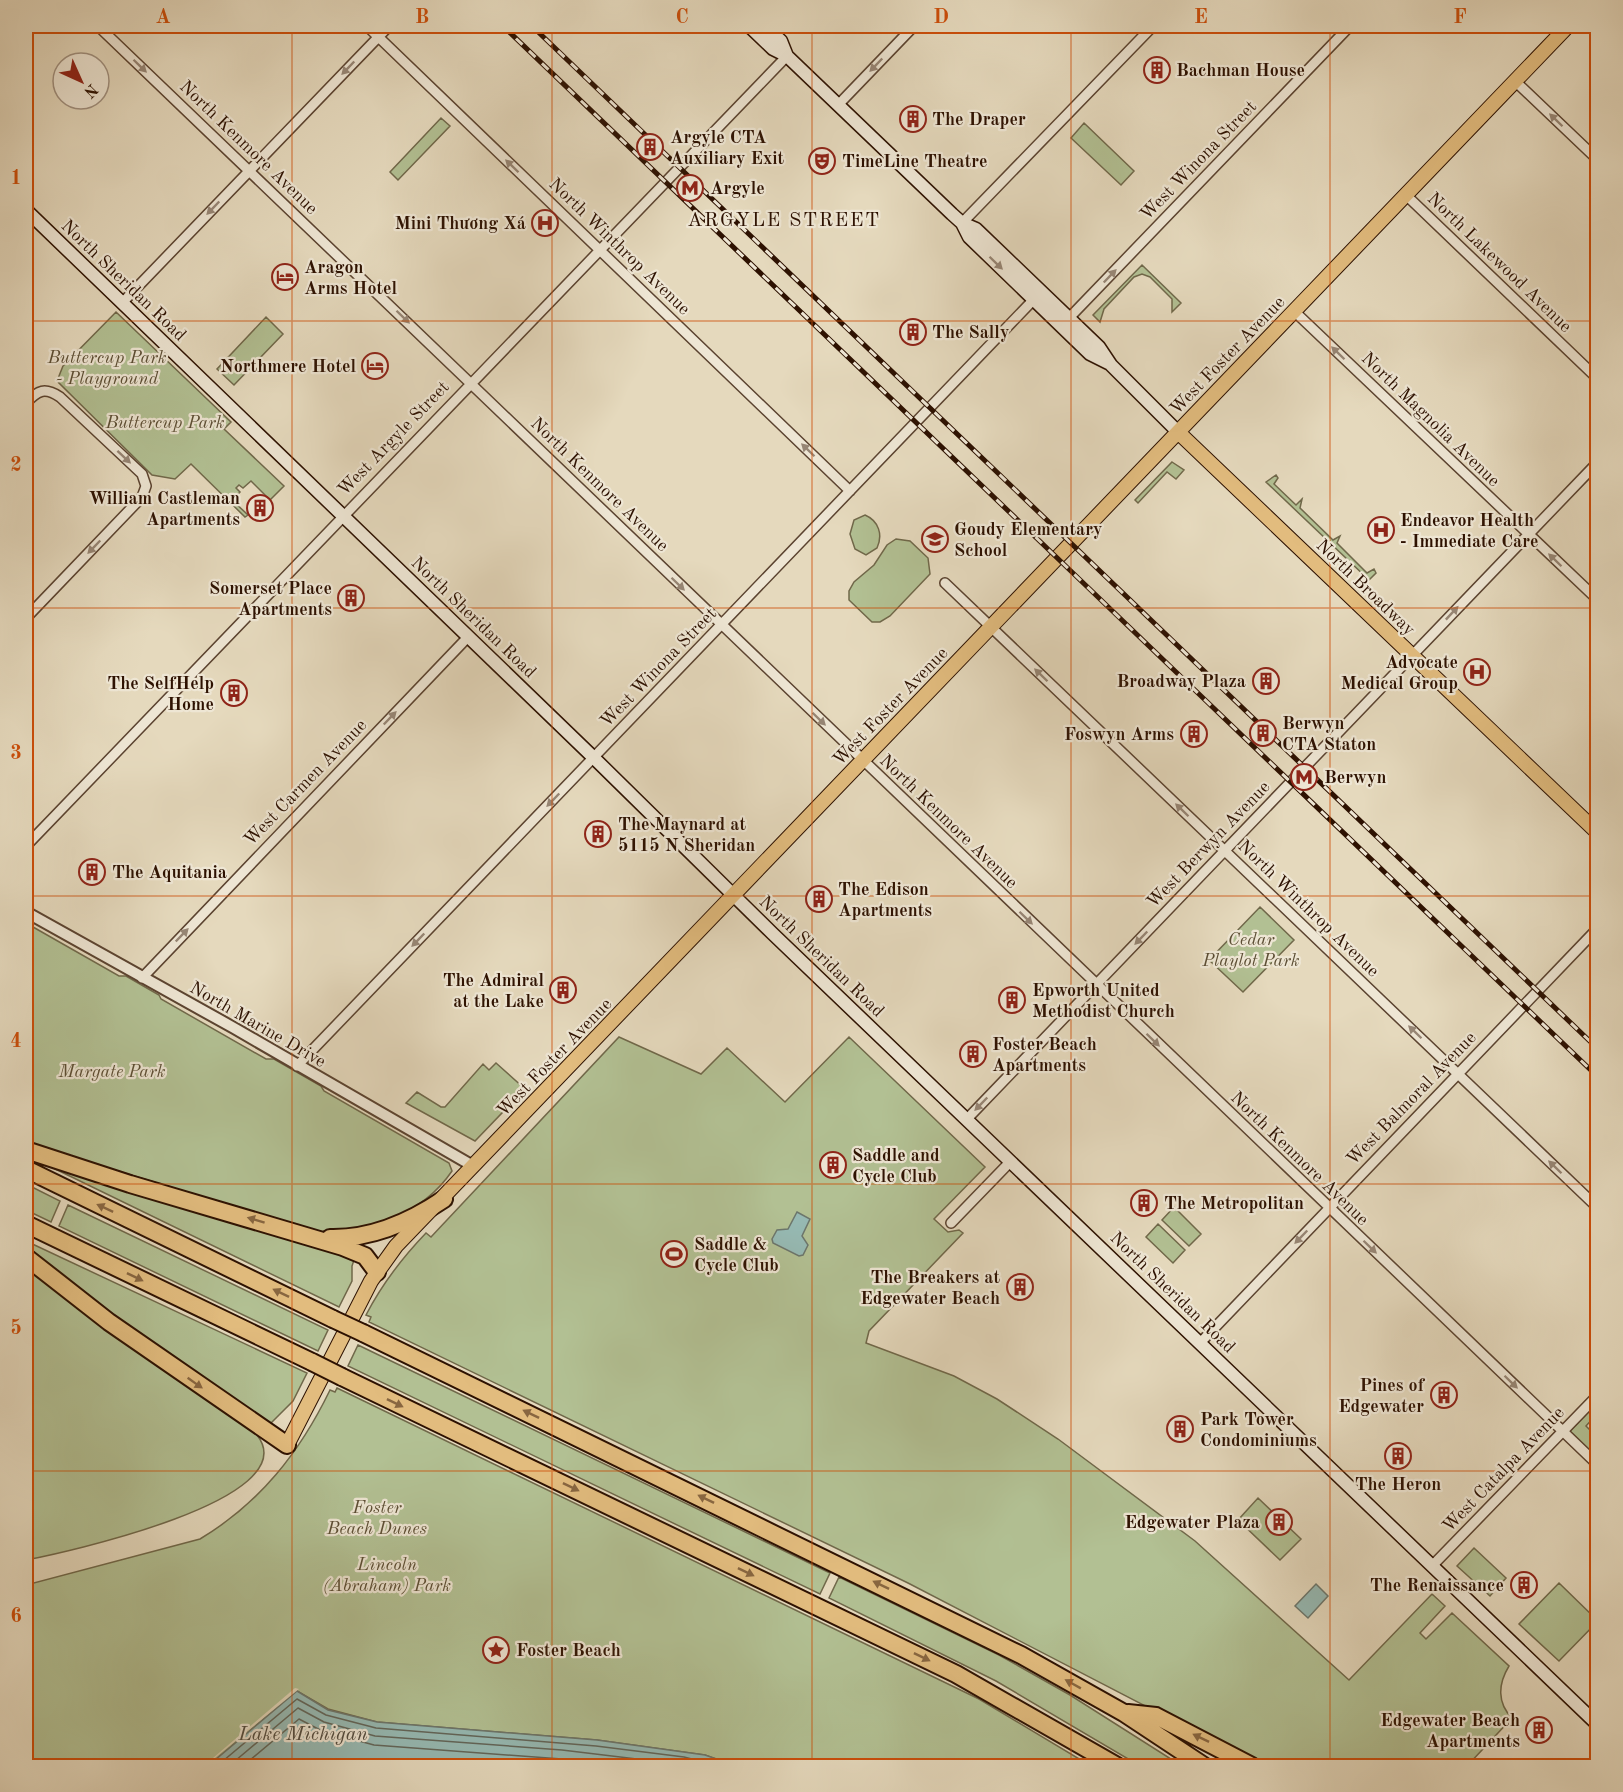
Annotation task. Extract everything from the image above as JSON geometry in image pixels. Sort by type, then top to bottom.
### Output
[{"type":"highway","points":[[26,1150],[130,1184],[312,1236],[361,1253],[376,1272]]},
{"type":"highway","points":[[26,1169],[919,1603],[1021,1655],[1124,1713],[1204,1767]]},
{"type":"highway","points":[[312,1236],[344,1238],[382,1230],[414,1218],[444,1199]]},
{"type":"highway","points":[[26,1224],[956,1674],[1117,1767]]},
{"type":"highway","points":[[26,1257],[109,1322],[286,1445]]},
{"type":"highway","points":[[1124,1713],[1156,1716],[1252,1767]]},
{"type":"main road","name":"North Broadway","points":[[749,26],[773,49],[787,56],[962,224],[976,229],[1090,354],[1111,365]]},
{"type":"main road","name":"North Broadway","points":[[765,26],[781,41],[787,56]]},
{"type":"main road","name":"West Foster Avenue","points":[[286,1445],[376,1272],[404,1237],[444,1199],[473,1166],[1568,26]]},
{"type":"main road","name":"North Sheridan Road","points":[[26,210],[734,896],[1598,1725]]},
{"type":"main road","name":"North Broadway","points":[[1037,296],[1070,318],[1098,347],[1111,365],[1178,432],[1598,833]]},
{"type":"street","name":"North Kenmore Avenue","points":[[98,26],[1598,1465]]},
{"type":"street","name":"North Winthrop Avenue","points":[[367,26],[850,491]]},
{"type":"street","points":[[122,303],[389,26]]},
{"type":"street","points":[[838,105],[914,26]]},
{"type":"street","points":[[962,224],[1153,26]]},
{"type":"street","name":"West Winona Street","points":[[1070,318],[1350,26]]},
{"type":"street","name":"West Argyle Street","points":[[26,846],[787,56]]},
{"type":"street","points":[[1515,81],[1598,160]]},
{"type":"street","name":"North Lakewood Avenue","points":[[1406,195],[1598,379]]},
{"type":"street","name":"West Winona Street","points":[[297,1066],[1037,296]]},
{"type":"street","name":"North Magnolia Avenue","points":[[1294,311],[1598,600]]},
{"type":"street","points":[[26,403],[40,391],[49,390],[60,397],[142,474],[146,486],[142,498],[26,618]]},
{"type":"street","name":"West Berwyn Avenue","points":[[967,1119],[1598,462]]},
{"type":"street","name":"North Winthrop Avenue","points":[[945,584],[1598,1208]]},
{"type":"street","name":"West Carmen Avenue","points":[[142,978],[468,637]]},
{"type":"street","name":"North Marine Drive","points":[[26,912],[473,1166]]},
{"type":"street","name":"West Balmoral Avenue","points":[[1200,1343],[1598,928]]},
{"type":"street","points":[[951,1223],[1011,1161]]},
{"type":"street","name":"West Catalpa Avenue","points":[[1432,1566],[1598,1395]]},
{"type":"green space","points":[[441,118],[450,126],[398,180],[390,172]]},
{"type":"green space","points":[[1084,123],[1134,171],[1121,185],[1071,138]]},
{"type":"green space","points":[[1142,265],[1181,303],[1172,312],[1172,299],[1150,277],[1142,274],[1134,277],[1104,309],[1100,322],[1093,315]]},
{"type":"green space","name":"Buttercup Park","points":[[116,312],[231,422],[224,429],[284,486],[270,500],[251,481],[243,488],[239,485],[236,488],[240,492],[232,500],[248,515],[245,517],[191,464],[175,479],[152,475],[57,381],[63,366]]},
{"type":"green space","points":[[266,317],[283,334],[234,385],[217,369]]},
{"type":"green space","points":[[1172,462],[1184,470],[1176,479],[1167,472],[1138,503],[1135,500]]},
{"type":"green space","points":[[1276,475],[1278,478],[1274,484],[1296,505],[1302,499],[1300,508],[1333,540],[1340,536],[1337,543],[1367,573],[1374,569],[1376,573],[1369,580],[1266,482]]},
{"type":"green space","points":[[865,515],[874,521],[880,533],[877,548],[866,555],[855,549],[850,534],[854,520]]},
{"type":"green space","points":[[896,539],[910,541],[928,558],[930,574],[890,616],[880,622],[872,622],[849,600],[849,591],[854,582],[874,565],[887,545]]},
{"type":"green space","name":"Cedar Playlot Park","points":[[1260,907],[1294,940],[1243,992],[1209,960]]},
{"type":"green space","name":"Margate Park","points":[[26,923],[119,976],[126,976],[159,995],[161,999],[266,1059],[274,1059],[321,1086],[324,1091],[449,1163],[452,1171],[425,1199],[391,1219],[353,1230],[315,1231],[26,1143]]},
{"type":"green space","points":[[619,1037],[701,1074],[727,1048],[785,1102],[849,1037],[985,1167],[934,1219],[948,1232],[959,1230],[963,1233],[869,1331],[866,1343],[954,1376],[997,1399],[1058,1439],[1195,1541],[1349,1680],[1432,1594],[1445,1606],[1420,1633],[1426,1639],[1452,1613],[1509,1666],[1501,1686],[1501,1693],[1504,1706],[1512,1718],[1467,1766],[1261,1766],[908,1583],[369,1322],[371,1317],[366,1315],[372,1304],[409,1252],[426,1233],[431,1237]]},
{"type":"green space","points":[[496,1063],[525,1089],[475,1141],[406,1103],[417,1092],[441,1107],[445,1107],[483,1064],[489,1070]]},
{"type":"green space","points":[[45,1164],[355,1257],[352,1266],[352,1281],[339,1307]]},
{"type":"green space","points":[[26,1184],[60,1201],[51,1222],[26,1210]]},
{"type":"green space","points":[[68,1205],[328,1330],[318,1351],[59,1226]]},
{"type":"green space","points":[[1174,1207],[1201,1234],[1189,1246],[1162,1220]]},
{"type":"green space","points":[[1158,1224],[1185,1250],[1173,1263],[1146,1237]]},
{"type":"green space","points":[[26,1241],[307,1373],[293,1401],[271,1423],[266,1423],[164,1353],[26,1248]]},
{"type":"green space","points":[[26,1263],[257,1435],[263,1459],[247,1481],[216,1501],[174,1519],[128,1535],[26,1560]]},
{"type":"green space","points":[[358,1345],[830,1573],[820,1594],[348,1366]]},
{"type":"green space","name":"Lincoln (Abraham) Park","points":[[337,1388],[979,1699],[1091,1766],[736,1766],[705,1755],[597,1740],[377,1722],[328,1709],[297,1691],[208,1766],[26,1766],[26,1585],[200,1539],[222,1525],[260,1492],[292,1455],[330,1390],[335,1392]]},
{"type":"green space","points":[[1597,1403],[1597,1414],[1586,1426],[1597,1437],[1597,1460],[1569,1432]]},
{"type":"green space","points":[[1258,1498],[1301,1539],[1280,1560],[1238,1520]]},
{"type":"green space","points":[[1474,1548],[1506,1578],[1490,1596],[1457,1566]]},
{"type":"green space","points":[[839,1577],[999,1655],[1070,1695],[1182,1766],[1140,1766],[996,1681],[829,1598]]},
{"type":"green space","points":[[1559,1583],[1598,1621],[1559,1661],[1519,1624]]},
{"type":"water","points":[[797,1212],[810,1219],[802,1236],[808,1245],[803,1255],[799,1256],[773,1243],[772,1239],[777,1230],[788,1229]]},
{"type":"water","points":[[1316,1584],[1328,1596],[1308,1618],[1295,1606]]},
{"type":"water","name":"Lake Michigan","points":[[297,1691],[328,1710],[377,1722],[597,1740],[705,1755],[736,1766],[208,1766]]},
{"type":"pier","points":[[295,1688],[299,1689],[205,1766],[206,1764]]},
{"type":"railway","points":[[503,26],[1598,1077]]},
{"type":"railway","points":[[532,26],[1598,1049]]},
{"type":"place","name":"Bachman House","points":[[1157,70]]},
{"type":"place","name":"The Draper","points":[[913,119]]},
{"type":"place","name":"Argyle CTA Auxiliary Exit","points":[[650,147]]},
{"type":"place","name":"TimeLine Theatre","points":[[822,161]]},
{"type":"place","name":"Argyle","points":[[690,188]]},
{"type":"place","name":"Mini Thương Xá","points":[[545,223]]},
{"type":"place","name":"Aragon Arms Hotel","points":[[285,277]]},
{"type":"place","name":"The Sally","points":[[913,332]]},
{"type":"place","name":"Northmere Hotel","points":[[375,366]]},
{"type":"place","name":"William Castleman Apartments","points":[[260,508]]},
{"type":"place","name":"Endeavor Health - Immediate Care","points":[[1381,530]]},
{"type":"place","name":"Goudy Elementary School","points":[[935,539]]},
{"type":"place","name":"Somerset Place Apartments","points":[[351,598]]},
{"type":"place","name":"Advocate Medical Group","points":[[1477,672]]},
{"type":"place","name":"Broadway Plaza","points":[[1266,681]]},
{"type":"place","name":"The SelfHelp Home","points":[[234,693]]},
{"type":"place","name":"Berwyn CTA Staton","points":[[1263,733]]},
{"type":"place","name":"Foswyn Arms","points":[[1194,734]]},
{"type":"place","name":"Berwyn","points":[[1304,777]]},
{"type":"place","name":"The Maynard at 5115 N Sheridan","points":[[598,834]]},
{"type":"place","name":"The Aquitania","points":[[92,872]]},
{"type":"place","name":"The Edison Apartments","points":[[819,899]]},
{"type":"place","name":"The Admiral at the Lake","points":[[563,990]]},
{"type":"place","name":"Epworth United Methodist Church","points":[[1012,1000]]},
{"type":"place","name":"Foster Beach Apartments","points":[[973,1054]]},
{"type":"place","name":"Saddle and Cycle Club","points":[[833,1165]]},
{"type":"place","name":"The Metropolitan","points":[[1144,1203]]},
{"type":"place","name":"Saddle & Cycle Club","points":[[674,1254]]},
{"type":"place","name":"The Breakers at Edgewater Beach","points":[[1020,1287]]},
{"type":"place","name":"Pines of Edgewater","points":[[1444,1395]]},
{"type":"place","name":"Park Tower Condominiums","points":[[1180,1429]]},
{"type":"place","name":"The Heron","points":[[1398,1456]]},
{"type":"place","name":"Edgewater Plaza","points":[[1279,1522]]},
{"type":"place","name":"The Renaissance","points":[[1524,1585]]},
{"type":"place","name":"Foster Beach","points":[[496,1650]]},
{"type":"place","name":"Edgewater Beach Apartments","points":[[1539,1730]]},
{"type":"district","name":"ARGYLE STREET","points":[[784,219]]},
{"type":"park label","name":"Buttercup Park - Playground","points":[[107,367]]},
{"type":"park label","name":"Foster Beach Dunes","points":[[377,1517]]}]
